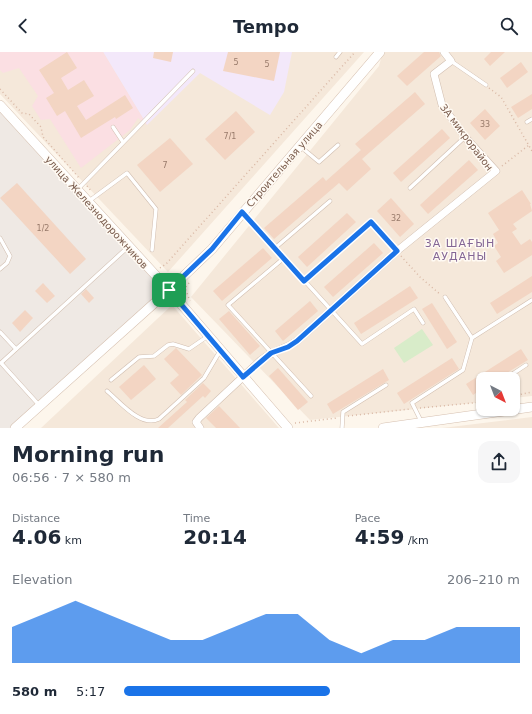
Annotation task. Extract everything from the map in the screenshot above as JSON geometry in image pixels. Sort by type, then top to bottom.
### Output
[{"type":"street","name":"Строительная улица","points":[[15,428],[169,290],[212,249],[380,52]]},
{"type":"street","points":[[444,52],[451,61]]},
{"type":"street","name":"3А микрорайон","points":[[200,428],[196,422],[199,418],[243,377],[271,353],[288,347],[397,251],[496,171],[465,137],[442,105],[434,74],[451,61]]},
{"type":"street","name":"улица Железнодорожников","points":[[0,105],[169,290],[288,428]]},
{"type":"street","points":[[520,408],[532,407]]},
{"type":"street","points":[[383,428],[476,413]]},
{"type":"lane","points":[[336,57],[340,52]]},
{"type":"lane","points":[[451,61],[486,85]]},
{"type":"lane","points":[[77,190],[193,71]]},
{"type":"lane","points":[[527,122],[532,119]]},
{"type":"lane","points":[[113,127],[123,142]]},
{"type":"lane","points":[[410,188],[465,137]]},
{"type":"lane","points":[[300,146],[319,162],[338,144]]},
{"type":"lane","points":[[88,202],[127,173],[156,209],[152,250]]},
{"type":"lane","points":[[275,248],[330,201]]},
{"type":"lane","points":[[242,212],[362,344],[414,309],[423,323]]},
{"type":"lane","points":[[304,281],[371,222],[397,251]]},
{"type":"lane","points":[[0,238],[10,256],[7,263],[0,269]]},
{"type":"lane","points":[[40,406],[1,363],[129,247]]},
{"type":"lane","points":[[284,258],[228,305],[311,396]]},
{"type":"lane","points":[[445,297],[472,338]]},
{"type":"lane","points":[[421,422],[412,403],[463,370],[472,338],[532,300]]},
{"type":"lane","points":[[0,332],[16,350]]},
{"type":"lane","points":[[111,380],[139,357],[154,356],[168,345],[173,344],[189,349],[208,336]]},
{"type":"lane","points":[[107,391],[142,419],[154,422],[204,378],[220,350]]},
{"type":"lane","points":[[514,372],[526,364]]},
{"type":"lane","points":[[342,428],[342,417],[345,410],[386,385]]},
{"type":"path","points":[[166,264],[356,52]]},
{"type":"path","points":[[486,85],[501,97],[532,151]]},
{"type":"path","points":[[496,171],[529,145]]},
{"type":"path","points":[[397,251],[420,277],[445,297]]},
{"type":"path","points":[[185,288],[191,306]]},
{"type":"path","points":[[520,395],[532,392]]},
{"type":"path","points":[[290,417],[295,423],[476,403]]},
{"type":"shaded area","points":[[0,52],[364,52],[168,272],[0,94]]},
{"type":"shaded area","points":[[0,52],[103,52],[147,125],[138,118],[130,130],[81,168],[50,119],[41,120],[32,106],[38,96],[19,68],[3,73],[0,70]]},
{"type":"shaded area","points":[[103,52],[292,52],[284,92],[270,115],[200,73],[147,125]]},
{"type":"shaded area","name":"3А ШАҒЫН АУДАНЫ","points":[[385,52],[532,52],[532,396],[520,397],[520,372],[476,372],[476,403],[310,420],[191,297],[379,66],[382,55]]},
{"type":"shaded area","points":[[0,104],[169,290],[15,428],[0,428]]},
{"type":"shaded area","points":[[172,305],[279,428],[41,428]]},
{"type":"shaded area","points":[[532,417],[532,428],[442,428]]},
{"type":"green space","points":[[422,329],[433,345],[404,363],[394,348]]},
{"type":"building","points":[[67,52],[77,68],[61,78],[68,90],[84,80],[94,96],[77,106],[86,120],[125,95],[133,108],[81,138],[65,111],[57,116],[46,98],[54,93],[39,70]]},
{"type":"building","points":[[154,52],[173,52],[171,62],[153,58]]},
{"type":"building","points":[[228,52],[280,52],[274,81],[223,71]]},
{"type":"building","points":[[424,52],[439,52],[441,56],[407,86],[397,76]]},
{"type":"building","points":[[491,52],[505,52],[490,66],[484,59]]},
{"type":"building","points":[[521,62],[528,72],[507,88],[500,78]]},
{"type":"building","points":[[415,92],[425,104],[362,159],[371,169],[347,191],[339,183],[274,239],[264,228],[323,177],[326,181],[361,150],[355,144]]},
{"type":"building","points":[[532,94],[532,109],[518,118],[511,107]]},
{"type":"building","points":[[485,109],[500,126],[485,140],[470,123]]},
{"type":"building","points":[[236,111],[255,132],[225,160],[205,139]]},
{"type":"building","points":[[442,129],[450,138],[401,182],[393,173]]},
{"type":"building","points":[[170,138],[193,164],[160,192],[137,165]]},
{"type":"building","points":[[469,160],[478,170],[428,214],[420,205]]},
{"type":"building","points":[[17,183],[86,259],[70,274],[0,198]]},
{"type":"building","points":[[522,190],[531,204],[532,211],[513,224],[517,229],[512,232],[521,245],[530,239],[532,242],[532,255],[504,273],[496,261],[501,257],[494,246],[498,243],[493,234],[499,230],[488,213]]},
{"type":"building","points":[[391,198],[414,224],[400,237],[377,211]]},
{"type":"building","points":[[347,213],[356,222],[307,267],[298,257]]},
{"type":"building","points":[[374,243],[383,253],[333,297],[324,287]]},
{"type":"building","points":[[263,248],[272,258],[222,301],[213,291]]},
{"type":"building","points":[[532,276],[532,292],[497,314],[490,303]]},
{"type":"building","points":[[43,283],[55,296],[47,303],[35,291]]},
{"type":"building","points":[[410,286],[418,298],[361,334],[354,323]]},
{"type":"building","points":[[86,289],[94,298],[89,303],[81,294]]},
{"type":"building","points":[[310,301],[318,311],[283,341],[275,331]]},
{"type":"building","points":[[432,303],[457,342],[447,349],[422,309]]},
{"type":"building","points":[[25,310],[33,318],[20,332],[12,323]]},
{"type":"building","points":[[229,311],[260,346],[250,355],[219,319]]},
{"type":"building","points":[[176,348],[202,375],[181,395],[170,383],[179,375],[164,359]]},
{"type":"building","points":[[521,349],[528,360],[508,372],[485,372]]},
{"type":"building","points":[[452,358],[459,369],[404,404],[397,393]]},
{"type":"building","points":[[144,365],[156,379],[131,400],[119,387]]},
{"type":"building","points":[[278,368],[308,402],[298,410],[269,376]]},
{"type":"building","points":[[383,369],[389,380],[333,414],[327,404]]},
{"type":"building","points":[[476,378],[476,393],[473,395],[466,384]]},
{"type":"building","points":[[203,383],[211,391],[205,398],[203,396],[168,428],[158,428],[187,402],[185,400]]},
{"type":"building","points":[[219,406],[240,428],[216,428],[206,418]]},
{"type":"district","name":"3А ШАҒЫН АУДАНЫ","points":[[460,249]]},
{"type":"route","points":[[242,212],[304,281],[371,222],[397,251],[297,341],[288,347],[271,353],[243,377],[169,290],[212,249],[242,212]]}]
